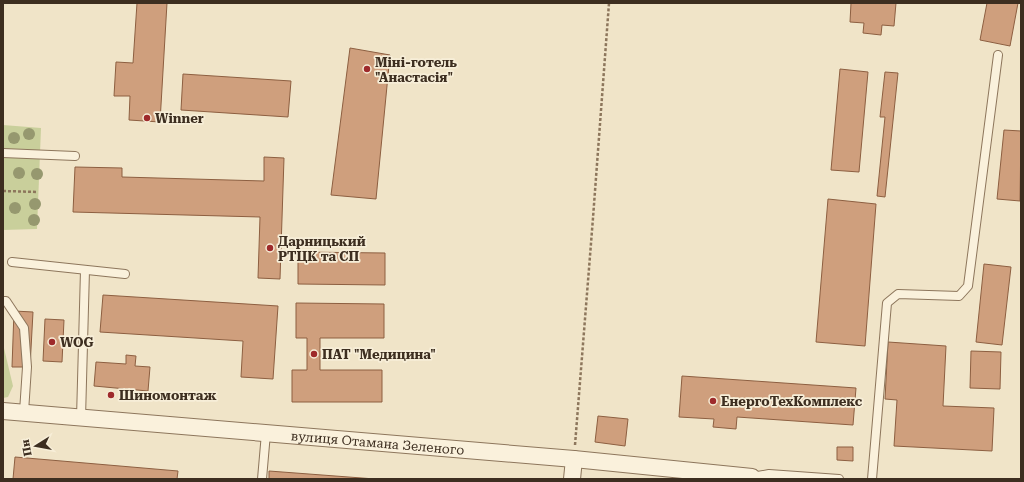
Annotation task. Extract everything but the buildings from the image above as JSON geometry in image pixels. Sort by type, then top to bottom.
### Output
[{"type":"street","name":"вулиця Отамана Зеленого","points":[[3,411],[574,459],[752,477]]},
{"type":"street","points":[[572,479],[574,459]]},
{"type":"lane","points":[[872,479],[887,303],[898,294],[959,296],[968,286],[998,55]]},
{"type":"lane","points":[[3,152],[75,156]]},
{"type":"lane","points":[[12,262],[125,274]]},
{"type":"lane","points":[[81,418],[86,270]]},
{"type":"lane","points":[[3,301],[6,301],[24,328],[26,367],[24,412]]},
{"type":"lane","points":[[262,479],[266,433]]},
{"type":"lane","points":[[752,477],[769,474],[839,479]]},
{"type":"path","points":[[574,459],[609,3]]},
{"type":"path","points":[[3,191],[38,192]]},
{"type":"green space","points":[[3,125],[41,128],[37,229],[3,230]]},
{"type":"green space","points":[[3,344],[13,386],[8,397],[3,398]]},
{"type":"place","name":"Міні-готель \"Анастасія\"","points":[[367,69]]},
{"type":"place","name":"Winner","points":[[147,118]]},
{"type":"place","name":"Дарницький РТЦК та СП","points":[[270,248]]},
{"type":"place","name":"WOG","points":[[52,342]]},
{"type":"place","name":"ПАТ \"Медицина\"","points":[[314,354]]},
{"type":"place","name":"Шиномонтаж","points":[[111,395]]},
{"type":"place","name":"ЕнергоТехКомплекс","points":[[713,401]]}]
